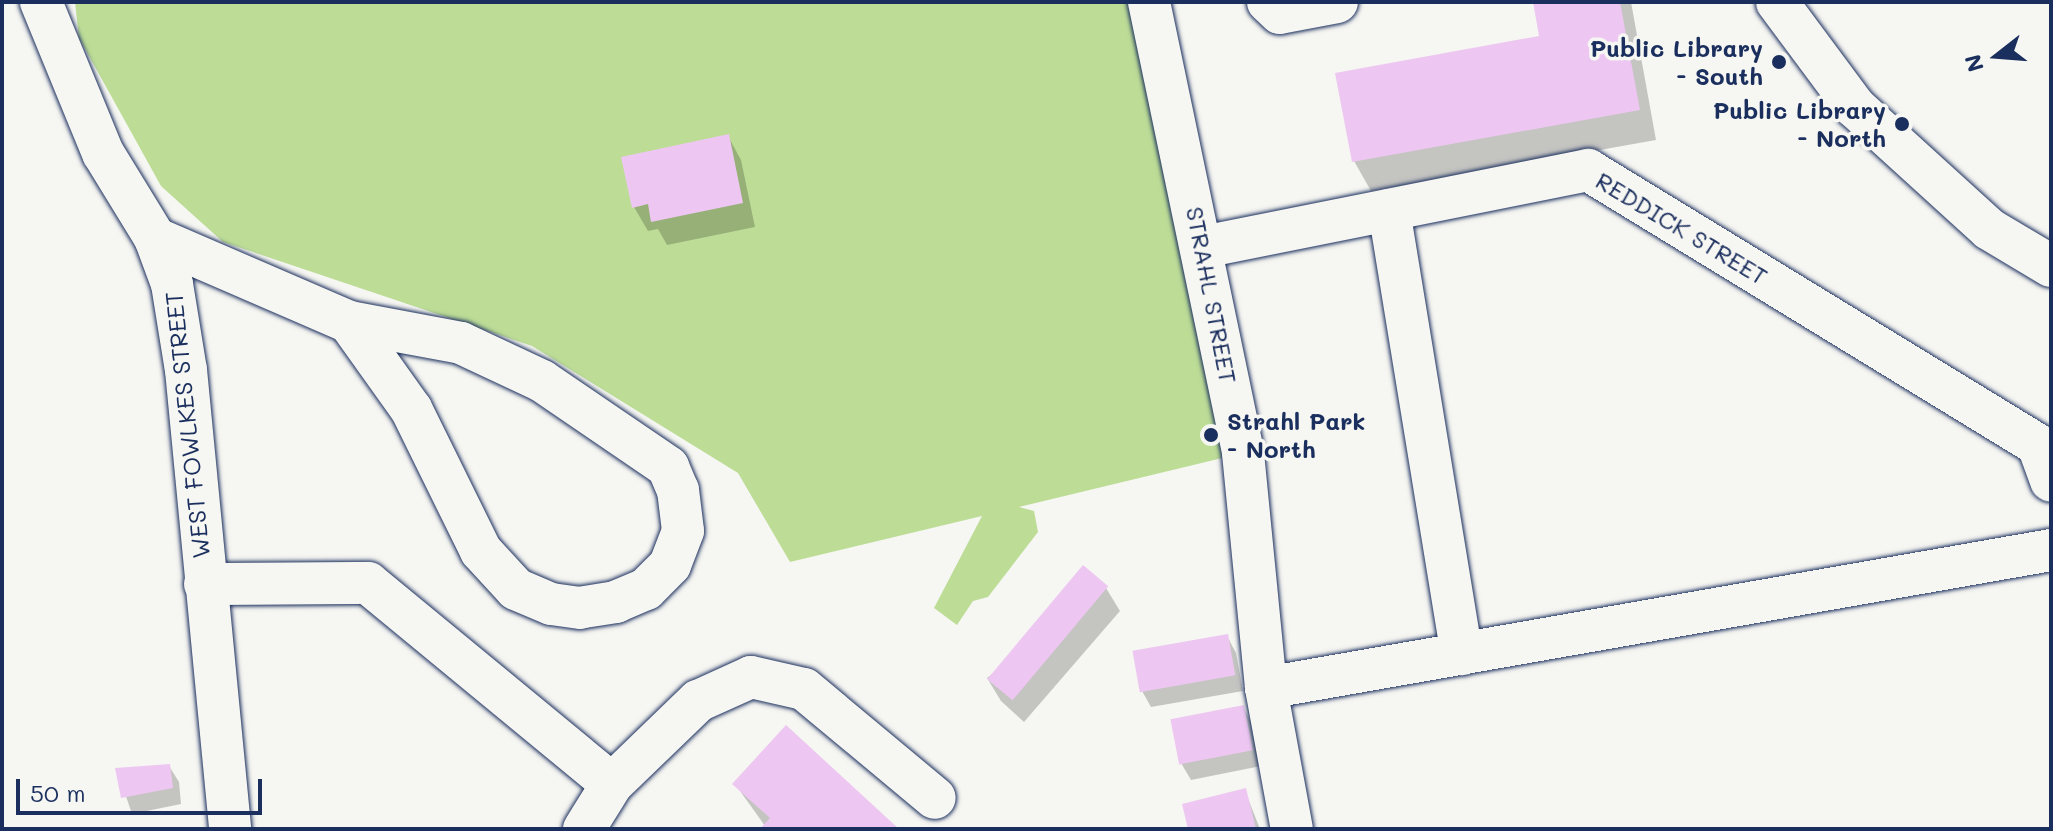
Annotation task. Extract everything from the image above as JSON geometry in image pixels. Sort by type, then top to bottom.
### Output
[{"type":"street","name":"WEST FOWLKES STREET","points":[[41,2],[103,153],[155,238],[172,284],[186,370],[230,829]]},
{"type":"street","name":"STRAHL STREET","points":[[1149,2],[1203,247],[1243,453],[1266,688],[1292,829]]},
{"type":"street","points":[[1268,2],[1280,13],[1337,2]]},
{"type":"street","points":[[1777,2],[1855,107],[1989,229],[2051,266]]},
{"type":"street","name":"REDDICK STREET","points":[[1203,247],[1588,170],[2038,445],[2051,481]]},
{"type":"street","points":[[1389,210],[1462,654]]},
{"type":"street","points":[[155,238],[349,322],[461,343],[542,381],[668,467],[678,490],[683,531],[670,565],[646,589],[616,602],[580,608],[551,604],[516,589],[481,551],[411,409],[349,322]]},
{"type":"street","points":[[1266,688],[2051,550]]},
{"type":"street","points":[[205,584],[368,583],[612,784]]},
{"type":"street","points":[[584,829],[612,784],[698,701],[751,677],[804,689],[935,798]]},
{"type":"green space","points":[[75,2],[1135,2],[1243,453],[1019,507],[1034,511],[1038,532],[988,597],[973,601],[957,625],[934,608],[982,516],[790,562],[738,473],[532,346],[223,242],[161,186],[79,38]]},
{"type":"building","points":[[1533,2],[1620,2],[1640,110],[1352,162],[1335,73],[1539,36]]},
{"type":"building","points":[[729,134],[743,203],[651,222],[648,204],[632,208],[621,157]]},
{"type":"building","points":[[1083,565],[1108,586],[1013,700],[987,679]]},
{"type":"building","points":[[1228,634],[1235,675],[1140,692],[1132,651]]},
{"type":"building","points":[[1244,705],[1253,750],[1179,764],[1170,719]]},
{"type":"building","points":[[786,725],[899,829],[760,829],[770,818],[732,784]]},
{"type":"building","points":[[170,764],[173,788],[121,798],[115,768]]},
{"type":"building","points":[[1246,788],[1256,829],[1188,829],[1182,804]]},
{"type":"place","name":"Public Library - South","points":[[1779,62]]},
{"type":"place","name":"Public Library - North","points":[[1902,124]]},
{"type":"place","name":"Strahl Park - North","points":[[1211,435]]}]
